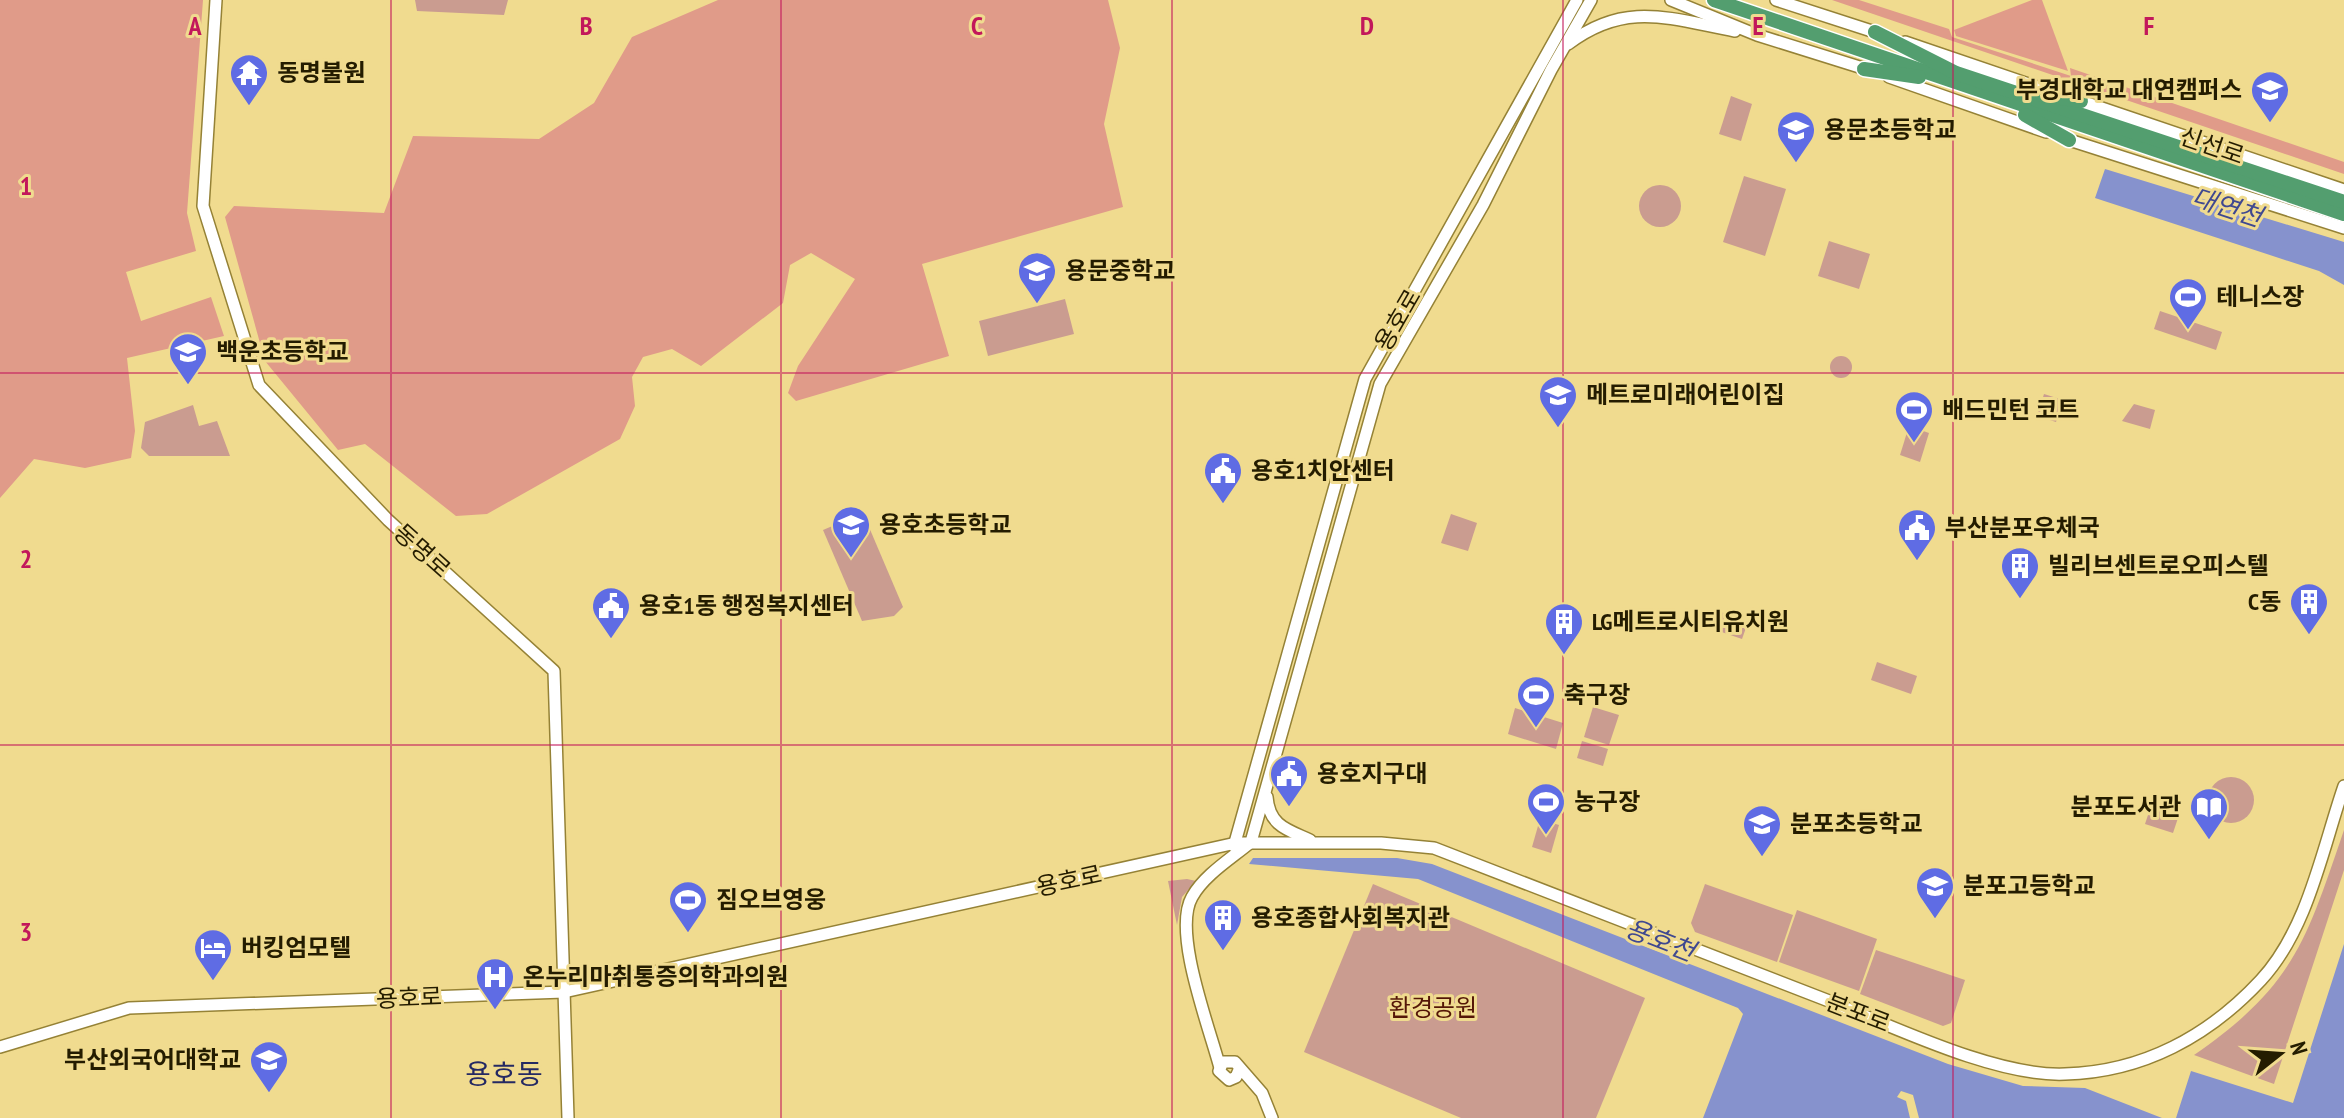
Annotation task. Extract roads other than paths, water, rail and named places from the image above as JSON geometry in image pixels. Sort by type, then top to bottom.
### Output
[{"type":"highway","points":[[1714,0],[1871,43],[1954,78]]},
{"type":"highway","points":[[1742,0],[1871,43],[1995,93],[2323,200],[2344,202]]},
{"type":"highway","points":[[1864,69],[1954,78]]},
{"type":"highway","points":[[1995,93],[2081,101]]},
{"type":"highway","points":[[1995,93],[2069,140]]},
{"type":"highway","points":[[2323,200],[2344,214]]},
{"type":"main road","name":"동명로","points":[[216,0],[203,206],[259,385],[388,520],[554,671],[568,1118]]},
{"type":"main road","points":[[1555,35],[1564,13],[1565,0]]},
{"type":"main road","name":"용호로","points":[[0,1047],[129,1008],[564,992],[1236,843],[1359,394],[1482,173],[1505,125],[1577,0]]},
{"type":"main road","name":"용호로","points":[[1251,842],[1353,470],[1380,384],[1483,205],[1591,0]]},
{"type":"main road","points":[[1671,0],[1757,35]]},
{"type":"main road","name":"신선로","points":[[1776,0],[1871,43],[2081,101],[2344,190]]},
{"type":"main road","points":[[1565,47],[1602,23],[1633,15],[1658,16],[1757,35]]},
{"type":"main road","name":"신선로","points":[[1757,35],[2344,228]]},
{"type":"main road","points":[[1482,173],[1489,168],[1493,171],[1483,205]]},
{"type":"main road","points":[[1452,226],[1444,254],[1449,258],[1455,254]]},
{"type":"main road","points":[[1264,739],[1264,776],[1270,778]]},
{"type":"main road","name":"분포로","points":[[1236,843],[1381,843],[1434,848],[1919,1036],[2014,1069],[2066,1074],[2106,1070],[2150,1058],[2196,1037],[2262,979],[2297,923],[2344,786]]},
{"type":"main road","points":[[1266,792],[1271,814],[1279,826],[1314,842]]},
{"type":"main road","points":[[1251,842],[1192,897],[1186,919],[1187,939],[1212,1036],[1224,1064],[1222,1077],[1236,1074],[1262,1093],[1272,1118]]},
{"type":"main road","points":[[1220,868],[1236,843]]},
{"type":"main road","points":[[1224,1064],[1235,1062],[1236,1074]]},
{"type":"water","name":"대연천","points":[[2105,169],[2344,242],[2344,285],[2319,271],[2095,198]]},
{"type":"water","points":[[1253,858],[1397,858],[1432,864],[1948,1064],[2023,1086],[2085,1088],[2162,1118],[1919,1118],[1913,1095],[1901,1091],[1897,1097],[1906,1101],[1910,1118],[1703,1118],[1743,1014],[1738,1008],[1418,879],[1249,864]]},
{"type":"water","points":[[2344,944],[2344,1118],[2176,1118],[2191,1071],[2293,1103]]},
{"type":"place","name":"동명불원","points":[[249,107]]},
{"type":"place","name":"부경대학교 대연캠퍼스","points":[[2270,124]]},
{"type":"place","name":"용문초등학교","points":[[1796,164]]},
{"type":"place","name":"용문중학교","points":[[1037,305]]},
{"type":"place","name":"테니스장","points":[[2188,331]]},
{"type":"place","name":"백운초등학교","points":[[188,386]]},
{"type":"place","name":"메트로미래어린이집","points":[[1558,429]]},
{"type":"place","name":"배드민턴 코트","points":[[1914,444]]},
{"type":"place","name":"용호1치안센터","points":[[1223,505]]},
{"type":"place","name":"용호초등학교","points":[[851,559]]},
{"type":"place","name":"부산분포우체국","points":[[1917,562]]},
{"type":"place","name":"빌리브센트로오피스텔","points":[[2020,600]]},
{"type":"place","name":"C동","points":[[2309,636]]},
{"type":"place","name":"용호1동 행정복지센터","points":[[611,640]]},
{"type":"place","name":"LG메트로시티유치원","points":[[1564,656]]},
{"type":"place","name":"축구장","points":[[1536,729]]},
{"type":"place","name":"용호지구대","points":[[1289,808]]},
{"type":"place","name":"농구장","points":[[1546,836]]},
{"type":"place","name":"분포도서관","points":[[2209,841]]},
{"type":"place","name":"분포초등학교","points":[[1762,858]]},
{"type":"place","name":"분포고등학교","points":[[1935,920]]},
{"type":"place","name":"짐오브영웅","points":[[688,934]]},
{"type":"place","name":"용호종합사회복지관","points":[[1223,952]]},
{"type":"place","name":"버킹엄모텔","points":[[213,982]]},
{"type":"place","name":"온누리마취통증의학과의원","points":[[495,1011]]},
{"type":"place","name":"부산외국어대학교","points":[[269,1094]]},
{"type":"district","name":"용호동","points":[[504,1074]]},
{"type":"water label","name":"용호천","points":[[1660,940]]},
{"type":"park label","name":"환경공원","points":[[1433,1008]]}]
